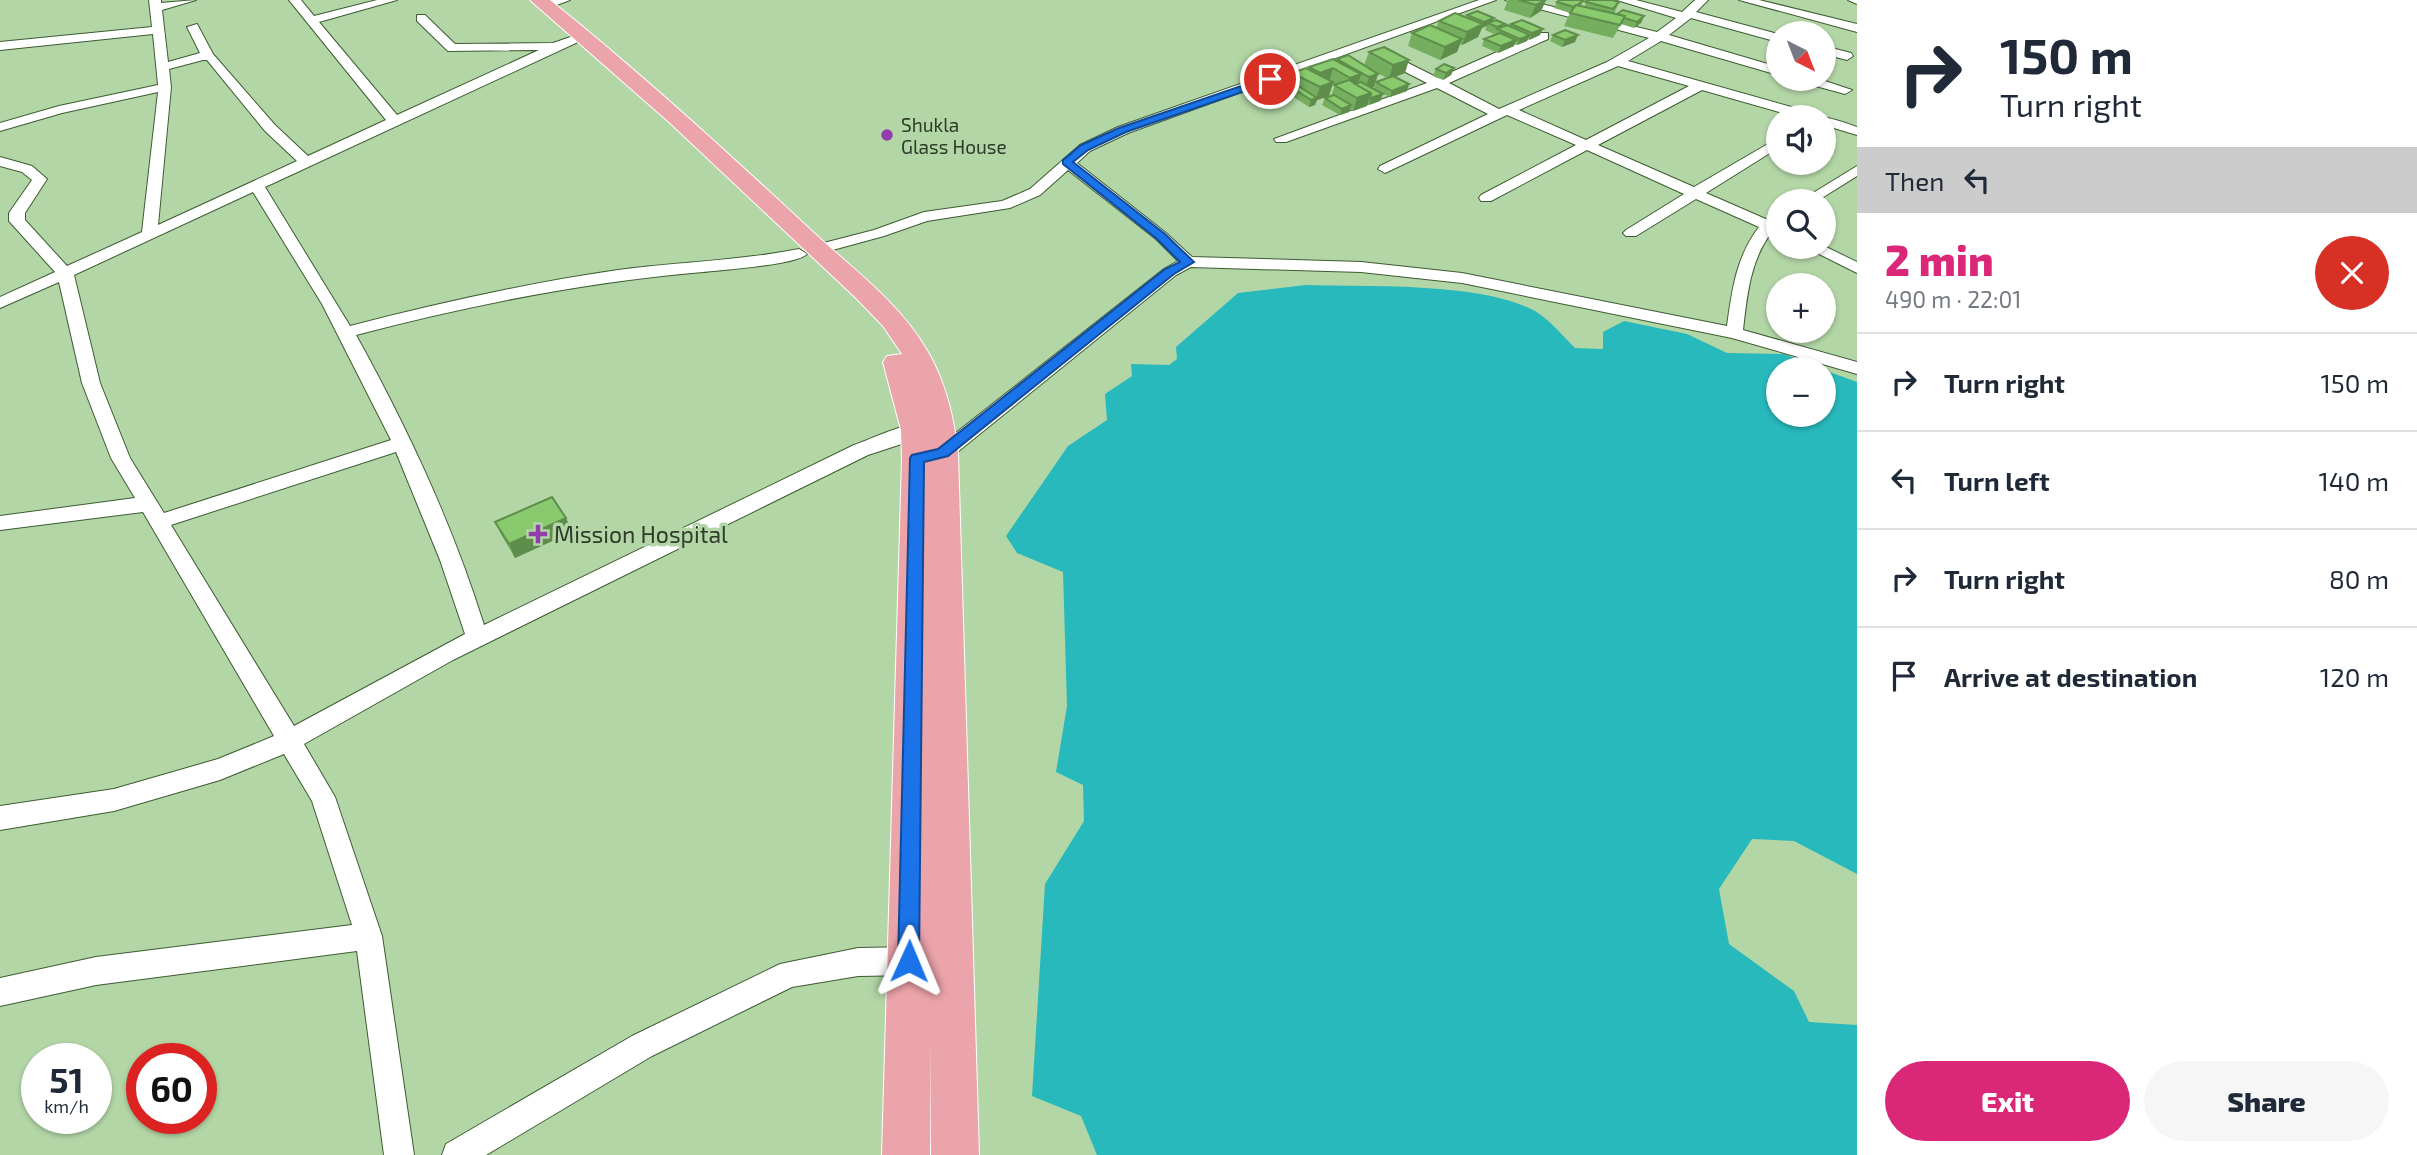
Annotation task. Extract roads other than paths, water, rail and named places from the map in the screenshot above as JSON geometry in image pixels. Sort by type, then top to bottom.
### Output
[{"type":"main road","points":[[542,1],[571,41],[809,251],[887,343],[899,365],[929,442],[951,965],[955,1155]]},
{"type":"main road","points":[[906,1155],[909,961],[929,442]]},
{"type":"street","points":[[149,235],[165,87],[156,3],[190,0]]},
{"type":"street","points":[[295,0],[394,122]]},
{"type":"street","points":[[312,20],[391,0]]},
{"type":"street","points":[[1460,0],[1484,3]]},
{"type":"street","points":[[1511,0],[1666,33]]},
{"type":"street","points":[[1623,0],[1766,35]]},
{"type":"street","points":[[1385,169],[1503,112],[1619,62],[1666,33],[1702,0]]},
{"type":"street","points":[[1745,0],[1857,28]]},
{"type":"street","points":[[346,332],[472,299],[604,277],[753,263],[878,233],[924,216],[1005,205],[1035,192],[1084,148],[1123,130],[1484,3]]},
{"type":"street","points":[[1616,12],[1666,33],[1766,67]]},
{"type":"street","points":[[421,18],[453,48],[571,41]]},
{"type":"street","points":[[193,27],[208,56],[213,58],[270,128],[307,163]]},
{"type":"street","points":[[0,46],[160,30]]},
{"type":"street","points":[[1281,139],[1439,83],[1544,36]]},
{"type":"street","points":[[0,303],[571,41]]},
{"type":"street","points":[[1365,46],[1503,112],[1588,145],[1766,221]]},
{"type":"street","points":[[1836,53],[1847,56]]},
{"type":"street","points":[[163,67],[208,56]]},
{"type":"street","points":[[1619,62],[1770,105]]},
{"type":"street","points":[[1486,198],[1701,85]]},
{"type":"street","points":[[0,127],[59,110],[165,87]]},
{"type":"street","points":[[1836,87],[1845,90]]},
{"type":"street","points":[[1836,125],[1857,131]]},
{"type":"street","points":[[1631,233],[1766,149]]},
{"type":"street","points":[[0,161],[27,169],[40,179],[17,213],[17,221],[65,273],[90,383],[121,458],[323,797],[369,936],[399,1155]]},
{"type":"street","points":[[1067,162],[1161,236],[1188,262]]},
{"type":"street","points":[[1826,189],[1857,170]]},
{"type":"street","points":[[257,186],[289,234],[346,332],[403,443],[465,594],[477,639]]},
{"type":"street","points":[[1734,332],[1742,281],[1754,245],[1766,234]]},
{"type":"street","points":[[1836,258],[1857,268]]},
{"type":"street","points":[[0,818],[114,800],[220,769],[289,741],[477,639],[861,450],[929,442],[1188,262],[1361,267],[1423,272],[1555,295],[1734,332],[1857,368]]},
{"type":"street","points":[[0,523],[153,513],[403,443]]},
{"type":"street","points":[[0,992],[96,971],[369,936]]},
{"type":"street","points":[[457,1155],[642,1046],[790,974],[858,962],[909,961],[951,965]]},
{"type":"water","points":[[1306,285],[1392,286],[1455,291],[1485,295],[1535,311],[1575,348],[1603,349],[1603,332],[1624,321],[1687,334],[1727,353],[1784,354],[1792,357],[1766,357],[1766,427],[1836,427],[1836,374],[1857,382],[1857,874],[1794,841],[1752,839],[1719,889],[1729,944],[1794,991],[1809,1022],[1857,1025],[1857,1155],[1097,1155],[1081,1116],[1032,1096],[1045,884],[1084,821],[1083,785],[1056,772],[1067,706],[1063,572],[1017,553],[1006,536],[1068,446],[1107,420],[1105,394],[1132,376],[1131,364],[1169,365],[1177,359],[1176,347],[1238,293]]},
{"type":"place","name":"Shukla Glass House","points":[[887,135]]},
{"type":"place","name":"Mission Hospital","points":[[538,534]]}]
